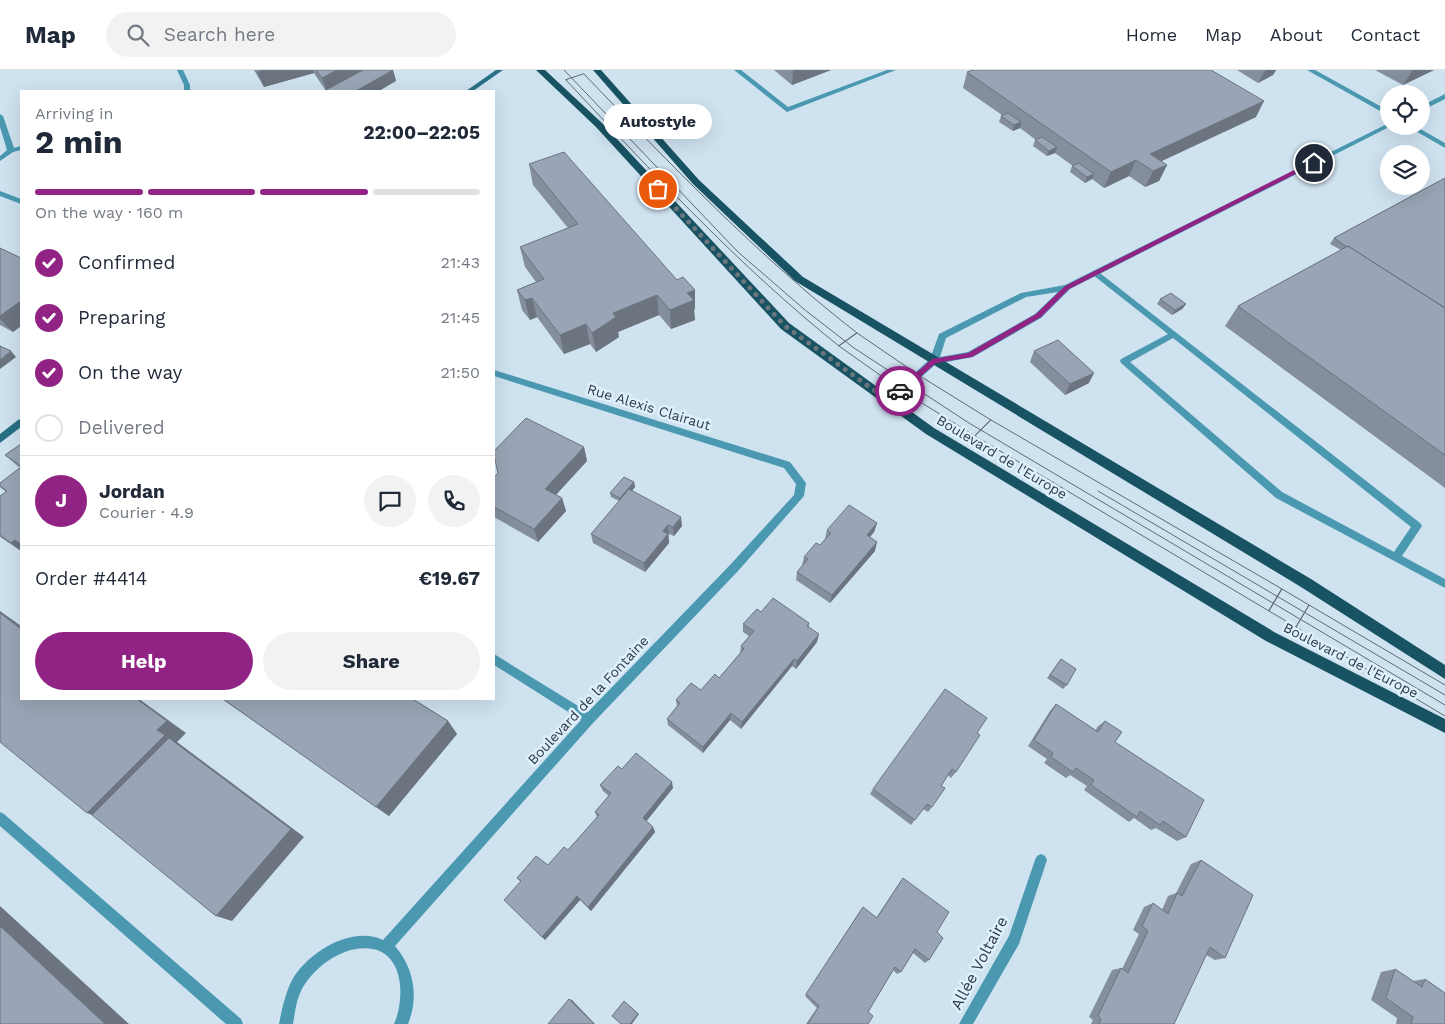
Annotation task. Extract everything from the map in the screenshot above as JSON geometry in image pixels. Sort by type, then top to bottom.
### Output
[{"type":"main road","name":"Boulevard de l'Europe","points":[[540,70],[599,124],[785,326],[930,432],[1272,637],[1445,726]]},
{"type":"main road","points":[[598,70],[696,182],[799,278],[934,361],[1306,583],[1445,673]]},
{"type":"street","points":[[180,70],[187,85],[187,90]]},
{"type":"street","points":[[470,90],[500,70]]},
{"type":"street","points":[[738,70],[787,110],[893,70]]},
{"type":"street","points":[[1310,70],[1380,109]]},
{"type":"street","points":[[1430,104],[1445,96]]},
{"type":"street","points":[[0,116],[10,151]]},
{"type":"street","points":[[889,401],[934,361],[942,336],[1024,295],[1067,287],[1380,130]]},
{"type":"street","points":[[1426,135],[1445,146]]},
{"type":"street","points":[[0,159],[10,151],[20,148]]},
{"type":"street","points":[[0,193],[20,202]]},
{"type":"street","points":[[1096,272],[1417,526],[1396,557]]},
{"type":"street","points":[[934,361],[970,355],[1038,316],[1067,287]]},
{"type":"street","points":[[1174,334],[1124,360],[1279,495],[1445,584]]},
{"type":"street","name":"Rue Alexis Clairaut","points":[[495,375],[765,457],[787,465],[793,472]]},
{"type":"street","points":[[0,439],[20,423]]},
{"type":"street","name":"Boulevard de la Fontaine","points":[[386,948],[589,719],[734,568],[799,496],[801,484],[793,472]]},
{"type":"street","points":[[495,660],[589,719]]},
{"type":"street","points":[[0,818],[236,1024]]},
{"type":"street","name":"Allée Voltaire","points":[[966,1024],[1014,939],[1041,860]]},
{"type":"street","points":[[286,1024],[290,1002],[299,981],[313,963],[331,950],[350,942],[368,942],[386,948],[398,960],[406,977],[408,998],[401,1024]]},
{"type":"building","points":[[316,70],[337,70],[322,78]]},
{"type":"building","points":[[363,70],[393,70],[358,90],[326,90]]},
{"type":"building","points":[[973,70],[1211,70],[1264,101],[1150,154],[1167,165],[1153,171],[1136,160],[1111,172],[967,72]]},
{"type":"building","points":[[1008,113],[1021,122],[1014,125],[1001,116]]},
{"type":"building","points":[[1042,137],[1057,147],[1049,151],[1035,140]]},
{"type":"building","points":[[564,152],[677,280],[683,277],[695,290],[687,293],[694,300],[670,310],[657,295],[613,313],[616,317],[592,333],[586,324],[560,335],[532,298],[525,300],[517,290],[544,279],[520,247],[578,224],[529,164]]},
{"type":"building","points":[[1079,163],[1094,174],[1087,177],[1072,166]]},
{"type":"building","points":[[1445,178],[1445,308],[1334,238],[1414,195],[1430,195],[1430,186]]},
{"type":"building","points":[[1348,246],[1445,308],[1445,455],[1238,306]]},
{"type":"building","points":[[0,248],[20,258],[20,302],[0,316]]},
{"type":"building","points":[[1171,293],[1186,304],[1175,310],[1160,299]]},
{"type":"building","points":[[1058,340],[1094,373],[1070,384],[1034,351]]},
{"type":"building","points":[[0,346],[11,351],[0,360]]},
{"type":"building","points":[[526,418],[584,447],[545,489],[562,498],[534,529],[495,508],[495,477],[498,473],[495,450]]},
{"type":"building","points":[[20,445],[20,465],[5,455]]},
{"type":"building","points":[[20,468],[20,543],[15,540],[11,543],[0,535],[0,496],[7,491],[0,486],[0,483]]},
{"type":"building","points":[[624,477],[634,482],[620,498],[610,493]]},
{"type":"building","points":[[629,489],[681,517],[673,527],[668,525],[663,531],[668,534],[644,563],[591,534]]},
{"type":"building","points":[[849,505],[877,523],[867,535],[877,542],[832,595],[797,572],[808,559],[804,557],[816,543],[820,545],[831,533],[827,530]]},
{"type":"building","points":[[773,598],[809,623],[807,626],[819,634],[797,661],[794,659],[742,722],[731,713],[703,747],[667,719],[680,703],[676,700],[691,683],[701,690],[715,674],[719,678],[744,649],[741,646],[754,631],[743,624],[757,609],[761,612]]},
{"type":"building","points":[[0,613],[20,628],[20,700],[138,700],[167,721],[157,730],[165,735],[87,813],[0,742]]},
{"type":"building","points":[[1061,659],[1076,669],[1067,685],[1050,675]]},
{"type":"building","points":[[945,689],[987,718],[977,733],[980,735],[956,772],[952,769],[941,786],[945,788],[932,807],[927,804],[915,820],[873,789]]},
{"type":"building","points":[[224,700],[415,700],[448,721],[376,807]]},
{"type":"building","points":[[1056,704],[1098,732],[1105,721],[1122,732],[1115,742],[1204,800],[1186,837],[1163,821],[1160,825],[1140,811],[1137,817],[1091,785],[1094,780],[1076,768],[1073,772],[1051,757],[1053,753],[1034,740]]},
{"type":"building","points":[[169,738],[291,829],[216,916],[92,815]]},
{"type":"building","points":[[636,753],[672,782],[643,818],[653,827],[588,907],[577,896],[542,937],[504,900],[521,881],[517,878],[536,856],[548,865],[564,847],[568,850],[599,815],[595,812],[611,793],[600,785],[618,766],[622,769]]},
{"type":"building","points":[[1201,860],[1253,895],[1225,958],[1210,947],[1174,1024],[1099,1024],[1101,1019],[1098,1016],[1121,968],[1128,973],[1148,931],[1142,926],[1153,903],[1168,914],[1177,893],[1182,896]]},
{"type":"building","points":[[903,878],[949,912],[937,932],[943,938],[929,960],[915,949],[901,972],[895,967],[868,1012],[873,1016],[868,1024],[808,1024],[819,1006],[806,994],[863,907],[877,918]]},
{"type":"building","points":[[0,926],[105,1024],[0,1024]]},
{"type":"building","points":[[1395,969],[1422,987],[1425,979],[1445,993],[1445,1024],[1411,1024],[1413,1017],[1386,998]]},
{"type":"building","points":[[569,999],[594,1024],[548,1024]]},
{"type":"building","points":[[624,1001],[638,1014],[630,1024],[621,1024],[612,1016]]},
{"type":"tram line","points":[[564,70],[572,78]]},
{"type":"tram line","points":[[572,78],[584,74],[682,175],[750,241],[857,333]]},
{"type":"tram line","points":[[572,78],[738,252],[805,310],[845,341]]},
{"type":"tram line","points":[[572,78],[566,80],[664,184],[766,284],[839,346]]},
{"type":"tram line","points":[[845,341],[857,333]]},
{"type":"tram line","points":[[857,333],[920,376],[991,420]]},
{"type":"tram line","points":[[839,346],[845,341]]},
{"type":"tram line","points":[[845,341],[981,430]]},
{"type":"tram line","points":[[839,346],[901,390],[975,436]]},
{"type":"tram line","points":[[981,430],[991,420]]},
{"type":"tram line","points":[[991,420],[1282,589]]},
{"type":"tram line","points":[[975,436],[981,430]]},
{"type":"tram line","points":[[981,430],[1273,603]]},
{"type":"tram line","points":[[975,436],[1269,611]]},
{"type":"tram line","points":[[1098,491],[1278,597]]},
{"type":"tram line","points":[[1278,597],[1282,589]]},
{"type":"tram line","points":[[1282,589],[1309,605]]},
{"type":"tram line","points":[[1273,603],[1278,597]]},
{"type":"tram line","points":[[1278,597],[1305,612]]},
{"type":"tram line","points":[[1269,611],[1273,603]]},
{"type":"tram line","points":[[1273,603],[1300,619]]},
{"type":"tram line","points":[[1305,612],[1309,605]]},
{"type":"tram line","points":[[1309,605],[1445,685]]},
{"type":"tram line","points":[[1269,611],[1296,627]]},
{"type":"tram line","points":[[1300,619],[1305,612]]},
{"type":"tram line","points":[[1305,612],[1445,695]]},
{"type":"tram line","points":[[1296,627],[1300,619]]},
{"type":"tram line","points":[[1300,619],[1445,705]]},
{"type":"tram line","points":[[1296,627],[1445,716]]},
{"type":"way so far","points":[[658,189],[785,326],[889,401],[900,391]]},
{"type":"place","name":"Autostyle","points":[[658,189]]},
{"type":"route","points":[[900,391],[934,361],[970,355],[1038,316],[1067,287],[1314,163]]}]
